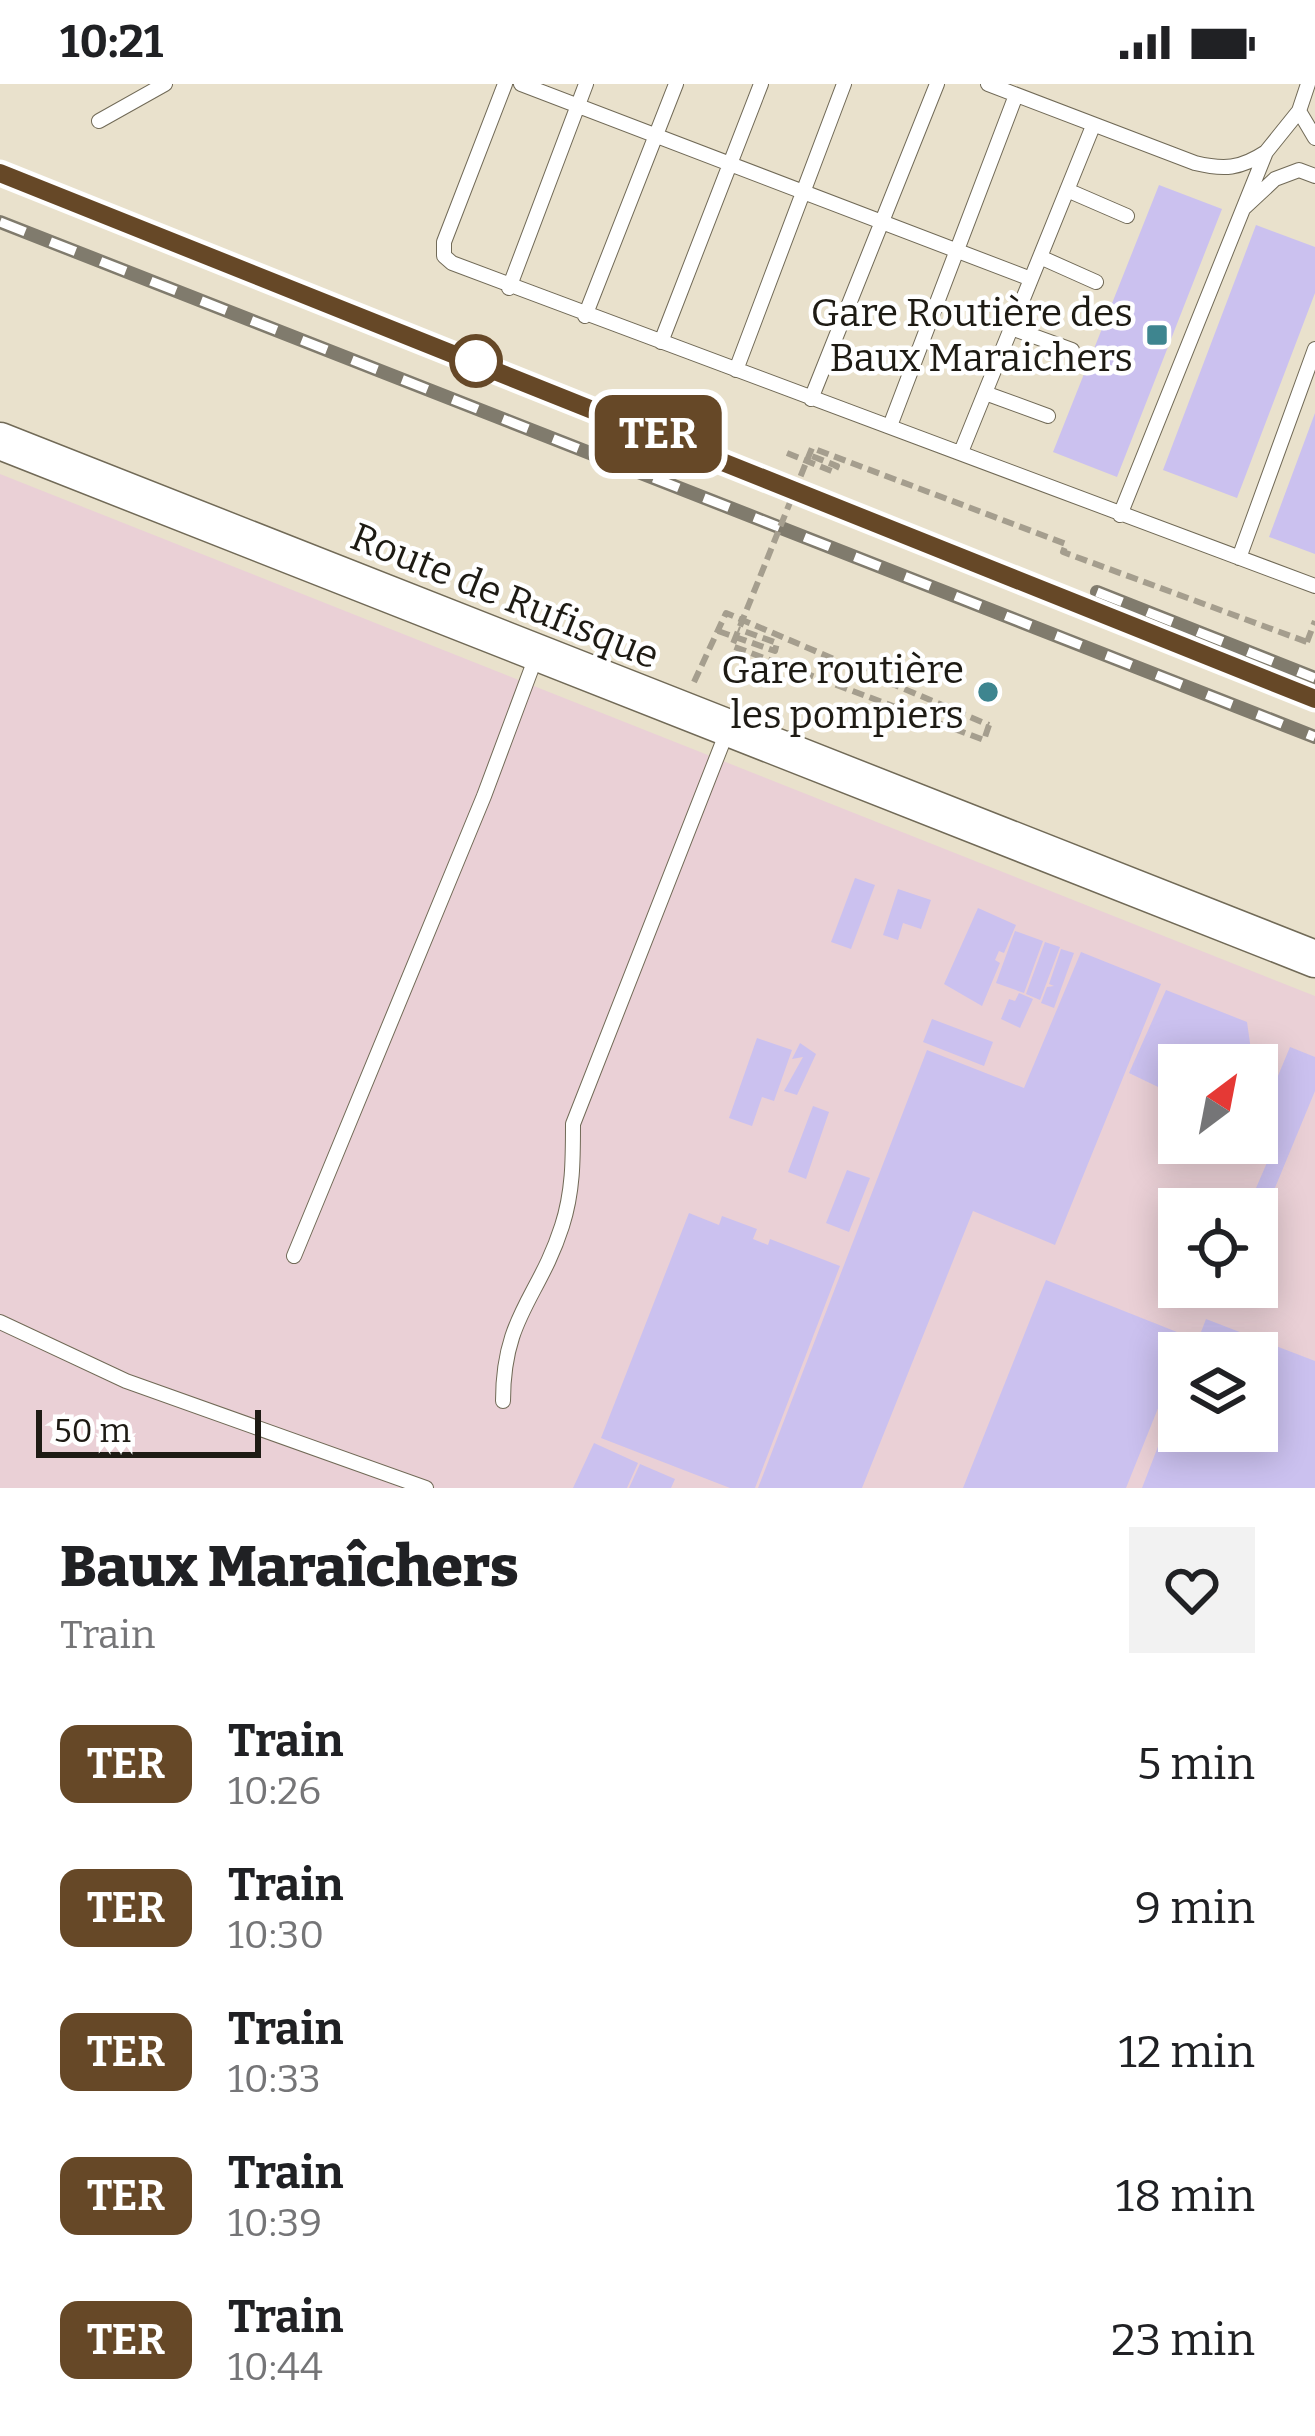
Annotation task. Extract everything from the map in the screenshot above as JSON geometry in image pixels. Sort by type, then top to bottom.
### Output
[{"type":"main road","name":"Route de Rufisque","points":[[0,441],[1315,959]]},
{"type":"lane","points":[[99,121],[165,84]]},
{"type":"lane","points":[[505,84],[443,250],[452,263],[508,288],[1315,586]]},
{"type":"lane","points":[[521,84],[1031,279]]},
{"type":"lane","points":[[508,288],[586,84]]},
{"type":"lane","points":[[585,316],[676,84]]},
{"type":"lane","points":[[661,342],[761,84]]},
{"type":"lane","points":[[736,370],[844,84]]},
{"type":"lane","points":[[811,399],[937,84]]},
{"type":"lane","points":[[988,84],[1224,170],[1266,152]]},
{"type":"lane","points":[[1120,514],[1266,152],[1299,111],[1308,84]]},
{"type":"lane","points":[[890,426],[1016,95]]},
{"type":"lane","points":[[1299,111],[1315,138]]},
{"type":"lane","points":[[961,452],[1093,126]]},
{"type":"lane","points":[[1240,212],[1275,179],[1299,170],[1315,176]]},
{"type":"lane","points":[[1067,190],[1127,216]]},
{"type":"lane","points":[[1040,257],[1096,282]]},
{"type":"lane","points":[[1011,328],[1072,350]]},
{"type":"lane","points":[[1239,558],[1315,349]]},
{"type":"lane","points":[[985,393],[1048,416]]},
{"type":"lane","points":[[294,1256],[484,796],[537,654]]},
{"type":"lane","points":[[502,1401],[509,1337],[553,1251],[572,1190],[573,1124],[728,729]]},
{"type":"lane","points":[[0,1322],[126,1381],[426,1488]]},
{"type":"path","points":[[680,710],[726,613],[989,725],[984,740],[732,646],[738,629],[809,455],[812,448],[1066,544],[1063,552],[1307,642],[1315,621]]},
{"type":"path","points":[[787,453],[835,472],[837,466],[809,455]]},
{"type":"path","points":[[718,631],[775,651],[777,643],[738,629]]},
{"type":"shaded area","points":[[0,474],[1315,996],[1315,1488],[0,1488]]},
{"type":"building","points":[[1159,185],[1222,209],[1117,477],[1053,452]]},
{"type":"building","points":[[1256,225],[1315,247],[1315,293],[1237,498],[1163,470]]},
{"type":"building","points":[[1315,413],[1315,554],[1269,537]]},
{"type":"building","points":[[855,878],[875,885],[851,949],[831,942]]},
{"type":"building","points":[[898,889],[931,900],[921,929],[903,923],[898,940],[883,935]]},
{"type":"building","points":[[978,908],[1016,925],[1004,953],[999,951],[995,960],[1000,963],[982,1006],[944,984]]},
{"type":"building","points":[[1015,931],[1043,941],[1024,993],[996,983]]},
{"type":"building","points":[[1045,942],[1060,947],[1040,1000],[1026,994]]},
{"type":"building","points":[[1061,949],[1074,953],[1054,1008],[1041,1003],[1047,987],[1054,986],[1049,984]]},
{"type":"building","points":[[1081,952],[1161,984],[1055,1245],[973,1211],[862,1488],[758,1488],[927,1050],[1024,1088]]},
{"type":"building","points":[[1166,990],[1247,1022],[1250,1044],[1158,1044],[1158,1087],[1129,1073]]},
{"type":"building","points":[[1019,993],[1033,999],[1020,1028],[1001,1019],[1009,999],[1015,1001]]},
{"type":"building","points":[[932,1019],[993,1042],[984,1066],[923,1042]]},
{"type":"building","points":[[757,1038],[792,1050],[774,1101],[762,1097],[752,1126],[729,1118]]},
{"type":"building","points":[[800,1043],[816,1054],[797,1095],[784,1091],[803,1057],[792,1059]]},
{"type":"building","points":[[1290,1047],[1315,1057],[1315,1091],[1275,1188],[1256,1188],[1266,1164],[1278,1164],[1278,1076]]},
{"type":"building","points":[[813,1106],[829,1112],[806,1179],[788,1172]]},
{"type":"building","points":[[847,1170],[870,1178],[849,1232],[826,1223]]},
{"type":"building","points":[[689,1213],[719,1225],[722,1216],[757,1229],[753,1239],[768,1245],[770,1239],[840,1266],[755,1488],[730,1488],[601,1438]]},
{"type":"building","points":[[1046,1280],[1177,1332],[1158,1332],[1158,1408],[1126,1488],[963,1488]]},
{"type":"building","points":[[1206,1319],[1240,1332],[1201,1332]]},
{"type":"building","points":[[1278,1347],[1315,1361],[1315,1488],[1142,1488],[1158,1446],[1158,1452],[1278,1452]]},
{"type":"building","points":[[594,1443],[638,1463],[627,1488],[573,1488]]},
{"type":"building","points":[[640,1464],[675,1479],[671,1488],[629,1488]]},
{"type":"railway","points":[[0,173],[1315,699]]},
{"type":"railway","points":[[0,222],[1315,737]]},
{"type":"railway","points":[[1097,592],[1315,678]]},
{"type":"train","name":"TER","points":[[0,173],[1315,699]]},
{"type":"place","name":"Gare Routière des Baux Maraichers","points":[[1157,335]]},
{"type":"place","name":"Gare routière les pompiers","points":[[988,692]]}]
